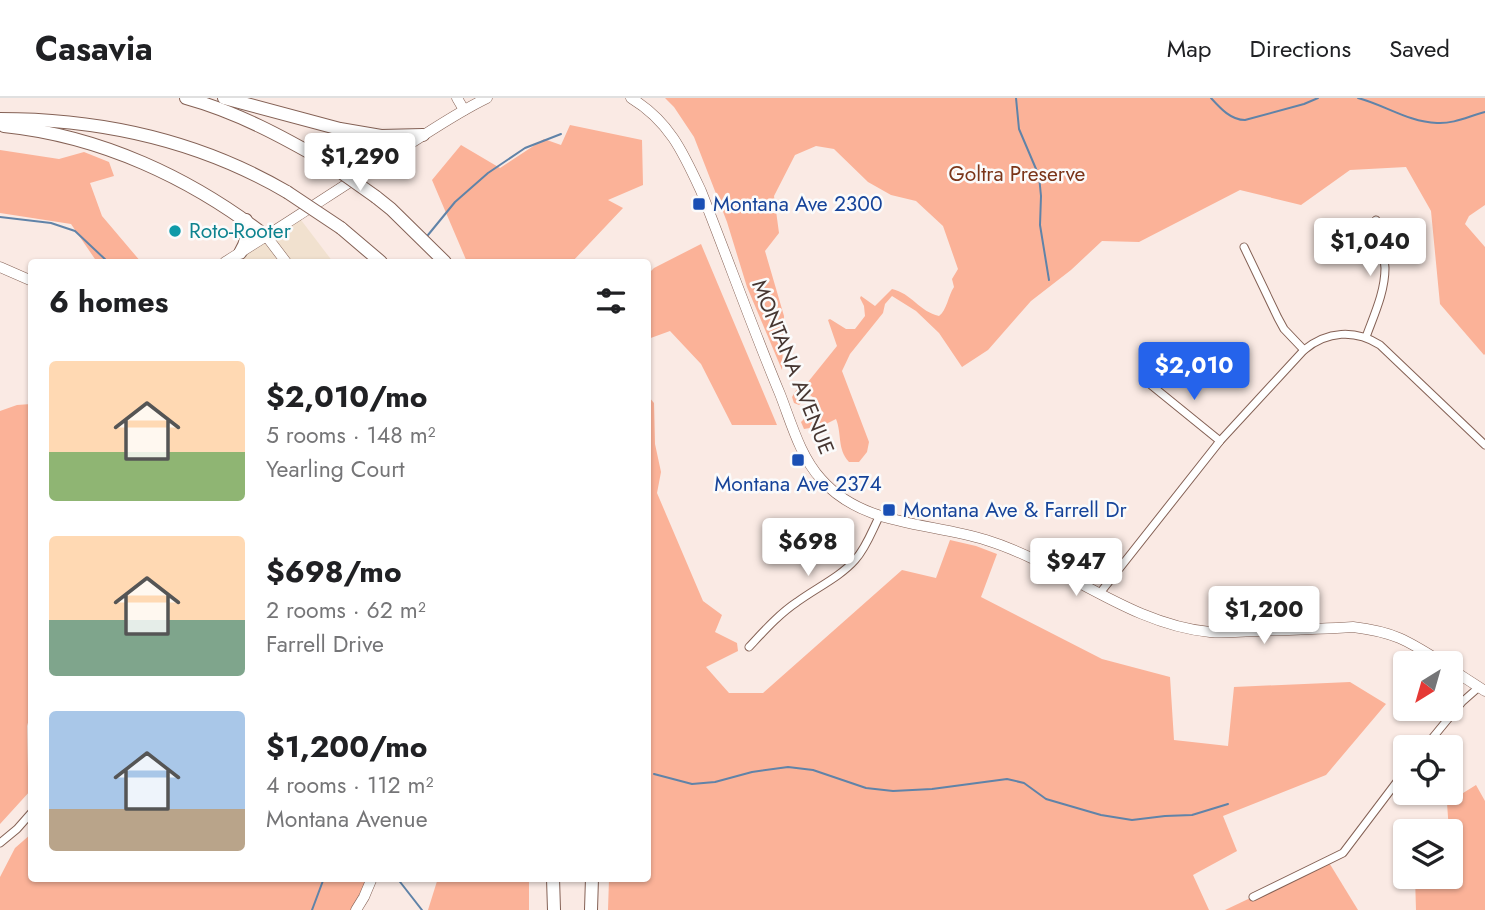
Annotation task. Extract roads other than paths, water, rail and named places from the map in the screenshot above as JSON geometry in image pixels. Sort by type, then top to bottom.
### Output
[{"type":"highway","points":[[186,98],[233,114],[328,163],[376,197],[442,259]]},
{"type":"highway","points":[[224,98],[340,129],[381,136],[424,135]]},
{"type":"highway","points":[[0,119],[37,119],[97,125],[140,133],[225,160],[255,173],[287,192],[341,228],[377,259]]},
{"type":"highway","points":[[0,126],[44,132],[113,150],[181,180],[213,198],[267,237]]},
{"type":"highway","points":[[340,129],[365,145],[375,166]]},
{"type":"highway","points":[[240,253],[247,236],[246,220]]},
{"type":"highway","points":[[553,882],[554,910]]},
{"type":"highway","points":[[591,910],[592,882]]},
{"type":"street","points":[[457,98],[464,110]]},
{"type":"street","points":[[230,259],[487,98]]},
{"type":"street","name":"MONTANA AVENUE","points":[[631,98],[660,120],[684,155],[701,191],[811,467],[839,496],[880,517],[986,540],[1021,554],[1152,619],[1170,624],[1212,632],[1353,627],[1380,631],[1412,643],[1424,651]]},
{"type":"street","points":[[1366,337],[1383,288],[1383,257],[1376,220]]},
{"type":"street","points":[[267,237],[284,259]]},
{"type":"street","points":[[1244,247],[1284,329],[1304,350]]},
{"type":"street","points":[[0,267],[28,279]]},
{"type":"street","points":[[1100,593],[1220,441],[1304,350],[1319,339],[1347,334],[1366,337],[1381,345],[1485,444]]},
{"type":"street","points":[[1151,385],[1220,441]]},
{"type":"street","points":[[749,647],[794,604],[849,566],[862,552],[880,517]]},
{"type":"street","points":[[1435,735],[1462,702],[1482,689],[1463,677]]},
{"type":"street","points":[[1253,897],[1343,853],[1393,787]]},
{"type":"street","points":[[0,843],[28,817]]},
{"type":"street","points":[[356,910],[371,882]]},
{"type":"waterway","points":[[1016,98],[1019,129],[1039,176],[1040,225],[1049,280]]},
{"type":"waterway","points":[[1211,98],[1222,110],[1240,120],[1318,98]]},
{"type":"waterway","points":[[1358,98],[1426,122],[1449,122],[1485,112]]},
{"type":"waterway","points":[[428,235],[455,202],[488,173],[525,148],[561,134]]},
{"type":"waterway","points":[[0,217],[51,223],[75,231],[105,259]]},
{"type":"waterway","points":[[654,774],[692,784],[788,767],[813,770],[866,788],[893,791],[1007,779],[1024,783],[1046,799],[1101,815],[1132,820],[1192,815],[1228,804]]},
{"type":"waterway","points":[[312,910],[322,882]]},
{"type":"waterway","points":[[400,882],[422,910]]},
{"type":"place","name":"Montana Ave 2300","points":[[699,204]]},
{"type":"place","name":"Roto-Rooter","points":[[175,231]]},
{"type":"place","name":"Montana Ave 2374","points":[[798,460]]},
{"type":"place","name":"Montana Ave & Farrell Dr","points":[[889,510]]},
{"type":"park label","name":"Goltra Preserve","points":[[1017,174]]}]
